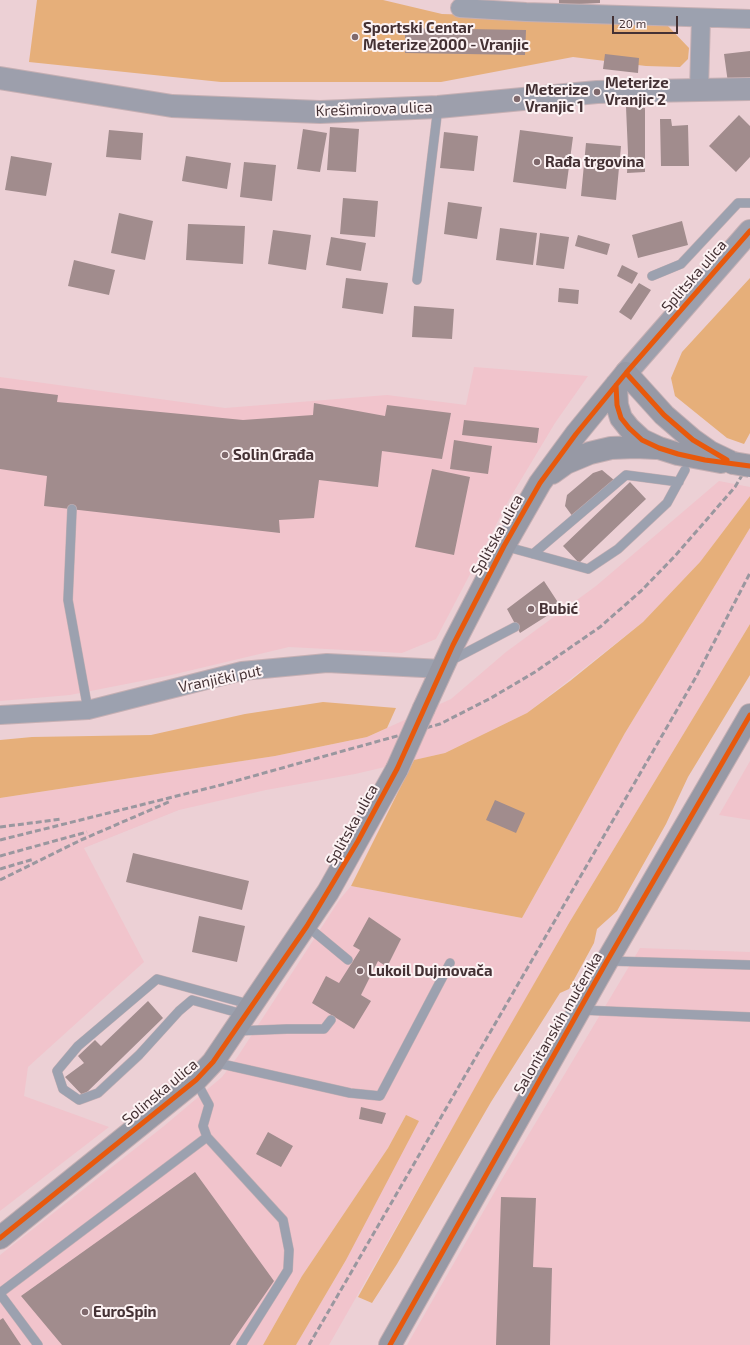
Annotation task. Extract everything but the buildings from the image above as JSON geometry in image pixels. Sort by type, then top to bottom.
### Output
[{"type":"main road","name":"Krešimirova ulica","points":[[0,78],[172,106],[320,112],[438,107],[597,92],[750,89]]},
{"type":"main road","name":"Splitska ulica","points":[[328,892],[397,769],[443,667],[504,546],[540,483],[576,434],[621,379],[750,231]]},
{"type":"main road","points":[[621,379],[617,405],[621,418],[628,428],[642,440],[659,448],[705,460],[741,464]]},
{"type":"main road","points":[[621,379],[692,440],[710,452],[741,464]]},
{"type":"main road","points":[[540,483],[566,462],[590,453],[611,448],[659,448]]},
{"type":"main road","name":"Salonitanskih mučenika","points":[[390,1345],[607,961],[750,715]]},
{"type":"main road","name":"Solinska ulica","points":[[0,1238],[196,1080],[213,1062],[307,926],[328,892]]},
{"type":"street","points":[[460,8],[526,12],[750,19]]},
{"type":"street","points":[[699,90],[701,18]]},
{"type":"street","name":"Vranjički put","points":[[0,715],[88,710],[242,671],[327,663],[443,667]]},
{"type":"lane","points":[[416,280],[438,107]]},
{"type":"lane","points":[[652,276],[681,264],[738,202],[750,203]]},
{"type":"lane","points":[[504,546],[588,569],[618,549],[667,503],[685,470]]},
{"type":"lane","points":[[533,554],[626,475],[679,482]]},
{"type":"lane","points":[[72,509],[68,600],[88,710]]},
{"type":"lane","points":[[443,667],[515,627]]},
{"type":"lane","points":[[307,926],[348,960]]},
{"type":"lane","points":[[607,961],[750,965]]},
{"type":"lane","points":[[213,1062],[350,1093],[380,1096],[450,963]]},
{"type":"lane","points":[[244,1017],[157,979],[78,1046],[57,1071],[63,1089],[79,1100],[98,1093],[139,1055],[179,1011],[192,1000],[244,1017],[287,1029],[324,1029],[331,1020]]},
{"type":"lane","points":[[580,1010],[750,1017]]},
{"type":"lane","points":[[196,1080],[209,1105],[203,1126],[207,1137],[283,1220],[289,1250],[288,1270],[241,1345]]},
{"type":"lane","points":[[38,1345],[0,1293],[207,1137]]},
{"type":"shaded area","name":"Sportski Centar Meterize 2000 - Vranjic","points":[[37,0],[383,0],[442,14],[597,19],[668,26],[689,48],[688,59],[680,67],[646,66],[573,57],[441,82],[221,82],[29,62]]},
{"type":"shaded area","points":[[750,278],[750,433],[744,444],[727,438],[675,396],[671,378],[682,352]]},
{"type":"shaded area","points":[[474,367],[588,376],[555,423],[510,498],[436,639],[402,653],[289,647],[167,676],[70,695],[0,701],[0,377],[225,408],[387,395],[466,405]]},
{"type":"shaded area","points":[[719,481],[750,487],[750,496],[700,562],[643,622],[527,713],[445,753],[355,774],[266,790],[179,810],[84,848],[144,962],[28,1067],[24,1096],[109,1127],[0,1211],[0,798],[275,756],[367,737],[451,699],[506,652],[596,586]]},
{"type":"shaded area","points":[[750,496],[750,528],[625,733],[522,918],[351,886],[414,760],[445,753],[527,713],[570,681],[643,622],[700,562]]},
{"type":"shaded area","points":[[750,528],[750,624],[569,923],[329,1345],[296,1345],[346,1260],[406,1115],[388,1148],[302,1276],[263,1345],[0,1345],[0,1255],[164,1126],[222,1077],[238,1056],[340,899],[351,886],[522,918],[625,733]]},
{"type":"shaded area","points":[[750,624],[750,675],[688,777],[666,824],[617,911],[597,929],[594,943],[569,989],[560,993],[491,1102],[397,1264],[372,1303],[358,1297],[493,1055],[569,923]]},
{"type":"shaded area","points":[[323,702],[396,708],[387,728],[367,737],[275,756],[0,798],[0,740],[32,737],[151,735],[245,714]]},
{"type":"shaded area","points":[[750,761],[750,820],[719,815]]},
{"type":"shaded area","points":[[640,948],[750,952],[750,1345],[407,1345],[502,1179]]},
{"type":"shaded area","points":[[406,1115],[419,1121],[346,1260],[296,1345],[263,1345],[302,1276],[388,1148]]},
{"type":"railway","points":[[0,840],[221,785],[440,724],[491,698],[535,672],[600,627],[641,591],[675,556],[735,487],[750,462]]},
{"type":"railway","points":[[309,1345],[696,677],[750,573]]},
{"type":"railway","points":[[0,880],[81,840],[171,801]]},
{"type":"railway","points":[[0,827],[62,819]]},
{"type":"railway","points":[[0,856],[87,832]]},
{"type":"railway","points":[[0,869],[34,859]]},
{"type":"cycle path","points":[[0,1238],[196,1080],[213,1062],[307,926],[358,841],[397,769],[453,645],[504,546],[540,483],[576,434],[626,373],[750,231]]},
{"type":"cycle path","points":[[626,373],[664,415],[693,440],[727,460]]},
{"type":"cycle path","points":[[616,385],[617,405],[621,418],[642,440],[659,448],[678,454],[705,460],[750,466]]},
{"type":"cycle path","points":[[390,1345],[607,961],[750,715]]},
{"type":"place","name":"Sportski Centar Meterize 2000 - Vranjic","points":[[355,37]]},
{"type":"place","name":"Meterize Vranjic 2","points":[[597,92]]},
{"type":"place","name":"Meterize Vranjic 1","points":[[517,99]]},
{"type":"place","name":"Rađa trgovina","points":[[537,162]]},
{"type":"place","name":"Solin Građa","points":[[225,455]]},
{"type":"place","name":"Bubić","points":[[531,609]]},
{"type":"place","name":"Lukoil Dujmovača","points":[[360,971]]},
{"type":"place","name":"EuroSpin","points":[[85,1312]]}]
